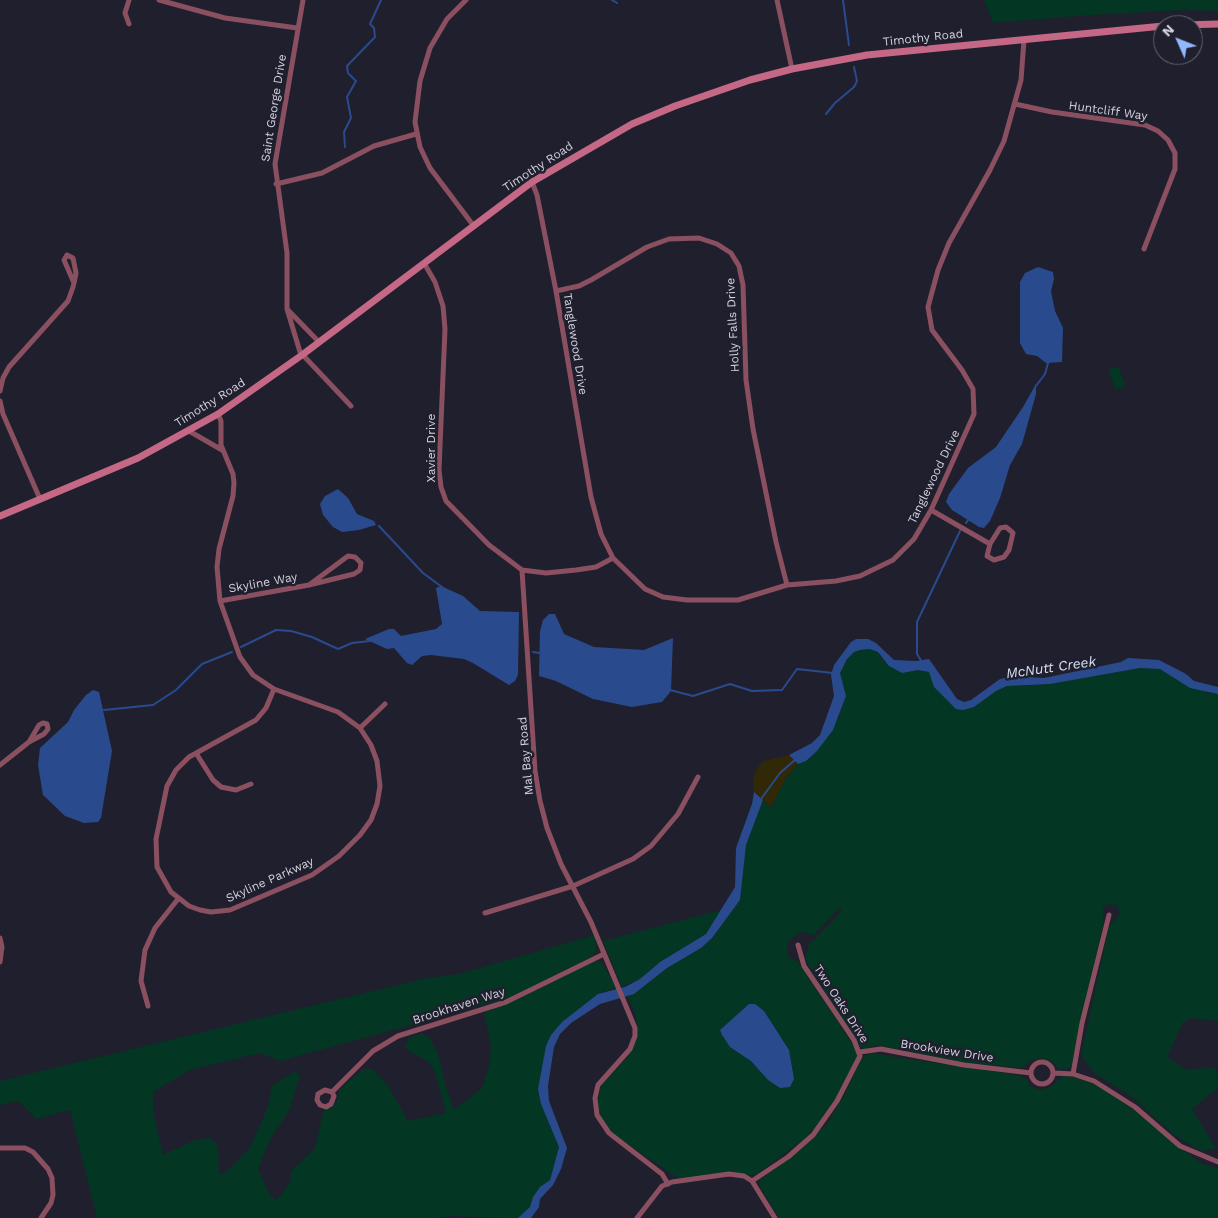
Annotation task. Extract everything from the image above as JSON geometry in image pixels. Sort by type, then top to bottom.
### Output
[{"type":"main road","points":[[1203,24],[1218,24]]},
{"type":"main road","name":"Timothy Road","points":[[0,516],[138,458],[218,414],[302,355],[532,182],[573,157],[643,120],[711,92],[792,69],[907,50],[1153,27]]},
{"type":"street","points":[[129,0],[125,13],[129,24]]},
{"type":"street","points":[[159,0],[225,18],[297,28]]},
{"type":"street","name":"Saint George Drive","points":[[302,355],[297,346],[287,309],[286,245],[276,184],[276,151],[303,0]]},
{"type":"street","points":[[466,0],[447,19],[427,55],[420,81],[416,109],[416,134],[430,168],[473,225]]},
{"type":"street","points":[[777,0],[792,69]]},
{"type":"street","name":"Tanglewood Drive","points":[[532,182],[537,195],[556,291],[591,497],[601,534],[613,558],[645,589],[673,599],[738,600],[787,585],[849,579],[882,566],[907,548],[931,510],[968,432],[975,407],[973,389],[968,378],[932,330],[928,313],[943,258],[957,226],[997,158],[1015,104],[1023,70],[1024,40]]},
{"type":"street","name":"Huntcliff Way","points":[[1015,104],[1052,112],[1144,125],[1158,131],[1168,140],[1174,153],[1175,169],[1144,249]]},
{"type":"street","points":[[276,184],[322,173],[374,146],[416,134]]},
{"type":"street","name":"Holly Falls Drive","points":[[556,291],[592,280],[647,247],[669,239],[689,237],[702,239],[717,244],[732,253],[743,285],[746,380],[752,429],[787,585]]},
{"type":"street","points":[[0,391],[3,378],[13,362],[66,306],[74,283],[75,264],[73,258],[68,255],[64,260],[74,283]]},
{"type":"street","name":"Xavier Drive","points":[[424,263],[440,294],[444,318],[439,470],[443,495],[468,526],[499,554],[522,570],[546,573],[576,570],[596,567],[613,558]]},
{"type":"street","points":[[287,309],[319,342]]},
{"type":"street","points":[[302,355],[351,406]]},
{"type":"street","points":[[0,402],[40,498]]},
{"type":"street","name":"Skyline Parkway","points":[[218,414],[221,421],[222,450],[234,483],[233,496],[222,537],[217,567],[220,601],[240,657],[253,675],[274,688],[338,712],[360,728],[371,745],[378,761],[379,795],[366,827],[340,856],[312,875],[230,910],[211,912],[200,910],[178,899],[166,884],[157,867],[156,839],[167,786],[183,762],[256,720],[266,708],[274,688]]},
{"type":"street","points":[[190,431],[222,450]]},
{"type":"street","points":[[931,510],[990,544]]},
{"type":"street","points":[[1006,527],[1013,534],[1009,550],[1000,559],[994,560],[987,556],[990,544],[1000,528],[1006,527]]},
{"type":"street","name":"Skyline Way","points":[[220,601],[309,584],[354,574],[360,570],[361,563],[355,557],[348,556],[309,584]]},
{"type":"street","name":"Mal Bay Road","points":[[522,570],[535,771],[547,828],[572,886],[591,922],[635,1028],[635,1036],[626,1054],[598,1085],[595,1098],[596,1115],[609,1133],[662,1174],[668,1184]]},
{"type":"street","points":[[360,728],[385,704]]},
{"type":"street","points":[[0,765],[29,742]]},
{"type":"street","points":[[196,753],[213,780],[221,787],[236,790],[251,784]]},
{"type":"street","points":[[485,913],[572,886],[634,859],[651,846],[678,814],[698,777]]},
{"type":"street","points":[[148,1006],[141,981],[145,950],[156,928],[178,899]]},
{"type":"street","points":[[1073,1074],[1082,1023],[1109,915]]},
{"type":"street","points":[[0,938],[2,947],[0,962]]},
{"type":"street","name":"Two Oaks Drive","points":[[752,1181],[788,1157],[813,1135],[845,1088],[860,1052],[804,966],[798,946]]},
{"type":"street","name":"Brookhaven Way","points":[[332,1092],[373,1051],[398,1036],[506,1002],[604,954]]},
{"type":"street","name":"Brookview Drive","points":[[860,1052],[881,1049],[964,1065],[1031,1073],[1035,1082],[1041,1085],[1050,1082],[1054,1073]]},
{"type":"street","points":[[1031,1073],[1033,1066],[1042,1062],[1050,1064],[1054,1073],[1073,1074],[1094,1081],[1135,1107],[1180,1146],[1218,1162]]},
{"type":"street","points":[[0,1148],[15,1147],[33,1152],[48,1169],[52,1178],[53,1195],[51,1203],[41,1218]]},
{"type":"street","points":[[636,1218],[658,1190],[668,1184],[729,1174],[744,1176],[752,1181],[760,1191],[775,1218]]},
{"type":"green space","points":[[984,0],[1218,0],[1218,11],[1186,10],[1091,15],[993,23]]},
{"type":"green space","points":[[1118,366],[1126,386],[1116,390],[1108,370]]},
{"type":"green space","points":[[870,649],[878,652],[882,659],[902,673],[918,670],[929,672],[934,687],[950,703],[974,707],[996,691],[1007,686],[1050,684],[1140,668],[1160,669],[1207,693],[1218,694],[1218,1021],[1193,1018],[1183,1022],[1167,1057],[1185,1069],[1216,1068],[1218,1088],[1192,1109],[1216,1148],[1201,1151],[1173,1134],[1131,1096],[1094,1073],[1081,1055],[1109,927],[1120,913],[1117,906],[1111,904],[1106,905],[1103,909],[1103,925],[1071,1068],[1059,1069],[1051,1061],[1042,1058],[1030,1061],[1021,1068],[968,1063],[876,1045],[864,1049],[860,1047],[805,959],[809,944],[837,917],[842,909],[839,908],[814,935],[801,932],[787,942],[788,956],[799,963],[857,1051],[857,1059],[837,1096],[819,1123],[805,1138],[757,1174],[748,1176],[731,1171],[681,1180],[614,1135],[599,1114],[597,1103],[602,1083],[626,1059],[635,1044],[638,1030],[635,1013],[627,996],[634,994],[667,968],[701,948],[712,938],[740,900],[746,845],[763,800],[771,807],[786,778],[798,764],[807,761],[828,737],[839,717],[846,696],[840,673],[847,659],[854,652]],"holes":[[[746,1007],[764,1011],[789,1050],[794,1079],[790,1087],[780,1088],[768,1080],[751,1061],[730,1047],[720,1030]]]},
{"type":"green space","points":[[721,910],[706,934],[660,962],[640,979],[622,987],[603,941]]},
{"type":"green space","points":[[595,935],[597,950],[591,957],[506,999],[280,1061],[260,1053],[190,1070],[153,1092],[153,1111],[163,1155],[195,1140],[210,1138],[218,1146],[219,1173],[224,1174],[250,1148],[268,1106],[272,1086],[295,1071],[300,1076],[290,1109],[270,1140],[258,1169],[271,1197],[277,1200],[290,1183],[291,1171],[315,1148],[324,1109],[332,1108],[338,1099],[339,1090],[363,1069],[373,1069],[389,1087],[408,1121],[446,1113],[435,1072],[428,1061],[410,1052],[405,1047],[409,1038],[422,1033],[430,1038],[438,1054],[454,1110],[482,1088],[489,1066],[491,1047],[484,1012],[509,1003],[595,961],[602,962],[616,988],[598,994],[562,1022],[546,1046],[541,1104],[559,1147],[550,1180],[540,1187],[533,1197],[530,1207],[518,1218],[450,1216],[437,1218],[97,1218],[70,1110],[36,1119],[19,1101],[0,1105],[0,1081],[427,978],[459,974]]},
{"type":"green space","points":[[869,1053],[1018,1075],[1026,1079],[1031,1087],[1040,1090],[1050,1087],[1063,1076],[1081,1078],[1113,1094],[1202,1164],[1218,1168],[1218,1218],[779,1218],[759,1185],[760,1180],[801,1149],[826,1125],[844,1096],[860,1062]]},
{"type":"sand","points":[[789,755],[798,764],[786,778],[771,807],[754,792],[753,778],[757,768],[764,761]]},
{"type":"water","points":[[1038,267],[1053,272],[1054,279],[1051,291],[1055,311],[1063,328],[1062,362],[1046,363],[1037,356],[1026,354],[1020,343],[1020,282],[1025,273]]},
{"type":"water","points":[[1036,384],[1036,394],[1022,444],[1010,465],[1000,498],[990,521],[984,528],[979,527],[952,510],[946,502],[949,494],[968,468],[996,447]]},
{"type":"water","points":[[338,489],[348,498],[357,514],[374,521],[376,525],[342,532],[333,527],[323,515],[320,504],[325,496]]},
{"type":"water","points":[[441,586],[463,596],[480,611],[519,612],[518,675],[515,681],[509,685],[464,659],[431,655],[422,656],[412,665],[407,663],[394,648],[387,649],[365,639],[389,629],[394,629],[401,636],[436,629],[442,624],[436,588]]},
{"type":"water","points":[[549,614],[555,614],[564,634],[594,647],[644,650],[673,638],[671,691],[662,702],[632,707],[593,699],[556,681],[539,676],[540,631],[543,620]]},
{"type":"water","points":[[856,639],[868,639],[876,643],[894,660],[916,661],[929,659],[957,699],[964,702],[971,700],[1000,679],[1013,676],[1044,678],[1121,662],[1128,658],[1159,660],[1186,674],[1194,681],[1218,687],[1218,694],[1190,688],[1160,669],[1140,668],[1050,684],[1007,686],[996,691],[974,707],[963,710],[956,709],[934,687],[929,672],[918,670],[902,673],[889,666],[878,652],[870,649],[860,650],[854,652],[847,659],[840,673],[846,696],[833,730],[817,751],[806,761],[798,764],[789,755],[812,743],[820,735],[834,696],[831,675],[834,665],[851,642]]},
{"type":"water","points":[[93,690],[99,692],[112,751],[101,818],[98,822],[84,823],[65,816],[43,795],[38,765],[40,748],[68,722],[74,710],[86,695]]},
{"type":"water","points":[[754,792],[763,800],[746,845],[740,900],[712,938],[701,948],[667,968],[634,994],[600,1004],[571,1023],[560,1034],[554,1047],[548,1086],[549,1101],[567,1148],[561,1169],[553,1185],[540,1199],[539,1207],[531,1218],[518,1218],[530,1207],[533,1197],[540,1187],[550,1180],[559,1147],[541,1104],[538,1089],[546,1046],[551,1035],[562,1022],[598,994],[625,987],[640,979],[660,962],[706,934],[735,887],[736,848],[752,804]]},
{"type":"water","points":[[749,1004],[755,1004],[764,1011],[789,1050],[794,1079],[790,1087],[780,1088],[768,1080],[751,1061],[730,1047],[722,1035],[720,1030]]},
{"type":"waterway","points":[[345,147],[344,132],[351,118],[347,97],[356,81],[348,73],[347,66],[375,37],[374,28],[370,24],[381,0]]},
{"type":"waterway","points":[[612,0],[617,3]]},
{"type":"waterway","points":[[843,0],[849,45]]},
{"type":"waterway","points":[[826,114],[835,103],[854,87],[857,81],[854,67]]},
{"type":"waterway","points":[[1036,386],[1045,374],[1048,363]]},
{"type":"waterway","points":[[379,526],[423,573],[442,587]]},
{"type":"waterway","points":[[922,662],[917,654],[917,622],[960,531]]},
{"type":"waterway","points":[[241,647],[276,630],[291,631],[312,637],[338,649],[352,643],[370,641]]},
{"type":"waterway","points":[[104,710],[153,705],[176,690],[202,664],[232,652]]},
{"type":"waterway","points":[[533,652],[540,653]]},
{"type":"waterway","points":[[670,690],[693,696],[730,684],[752,691],[782,690],[797,669],[833,673]]},
{"type":"waterway","name":"McNutt Creek","points":[[761,799],[780,773],[796,759]]}]
